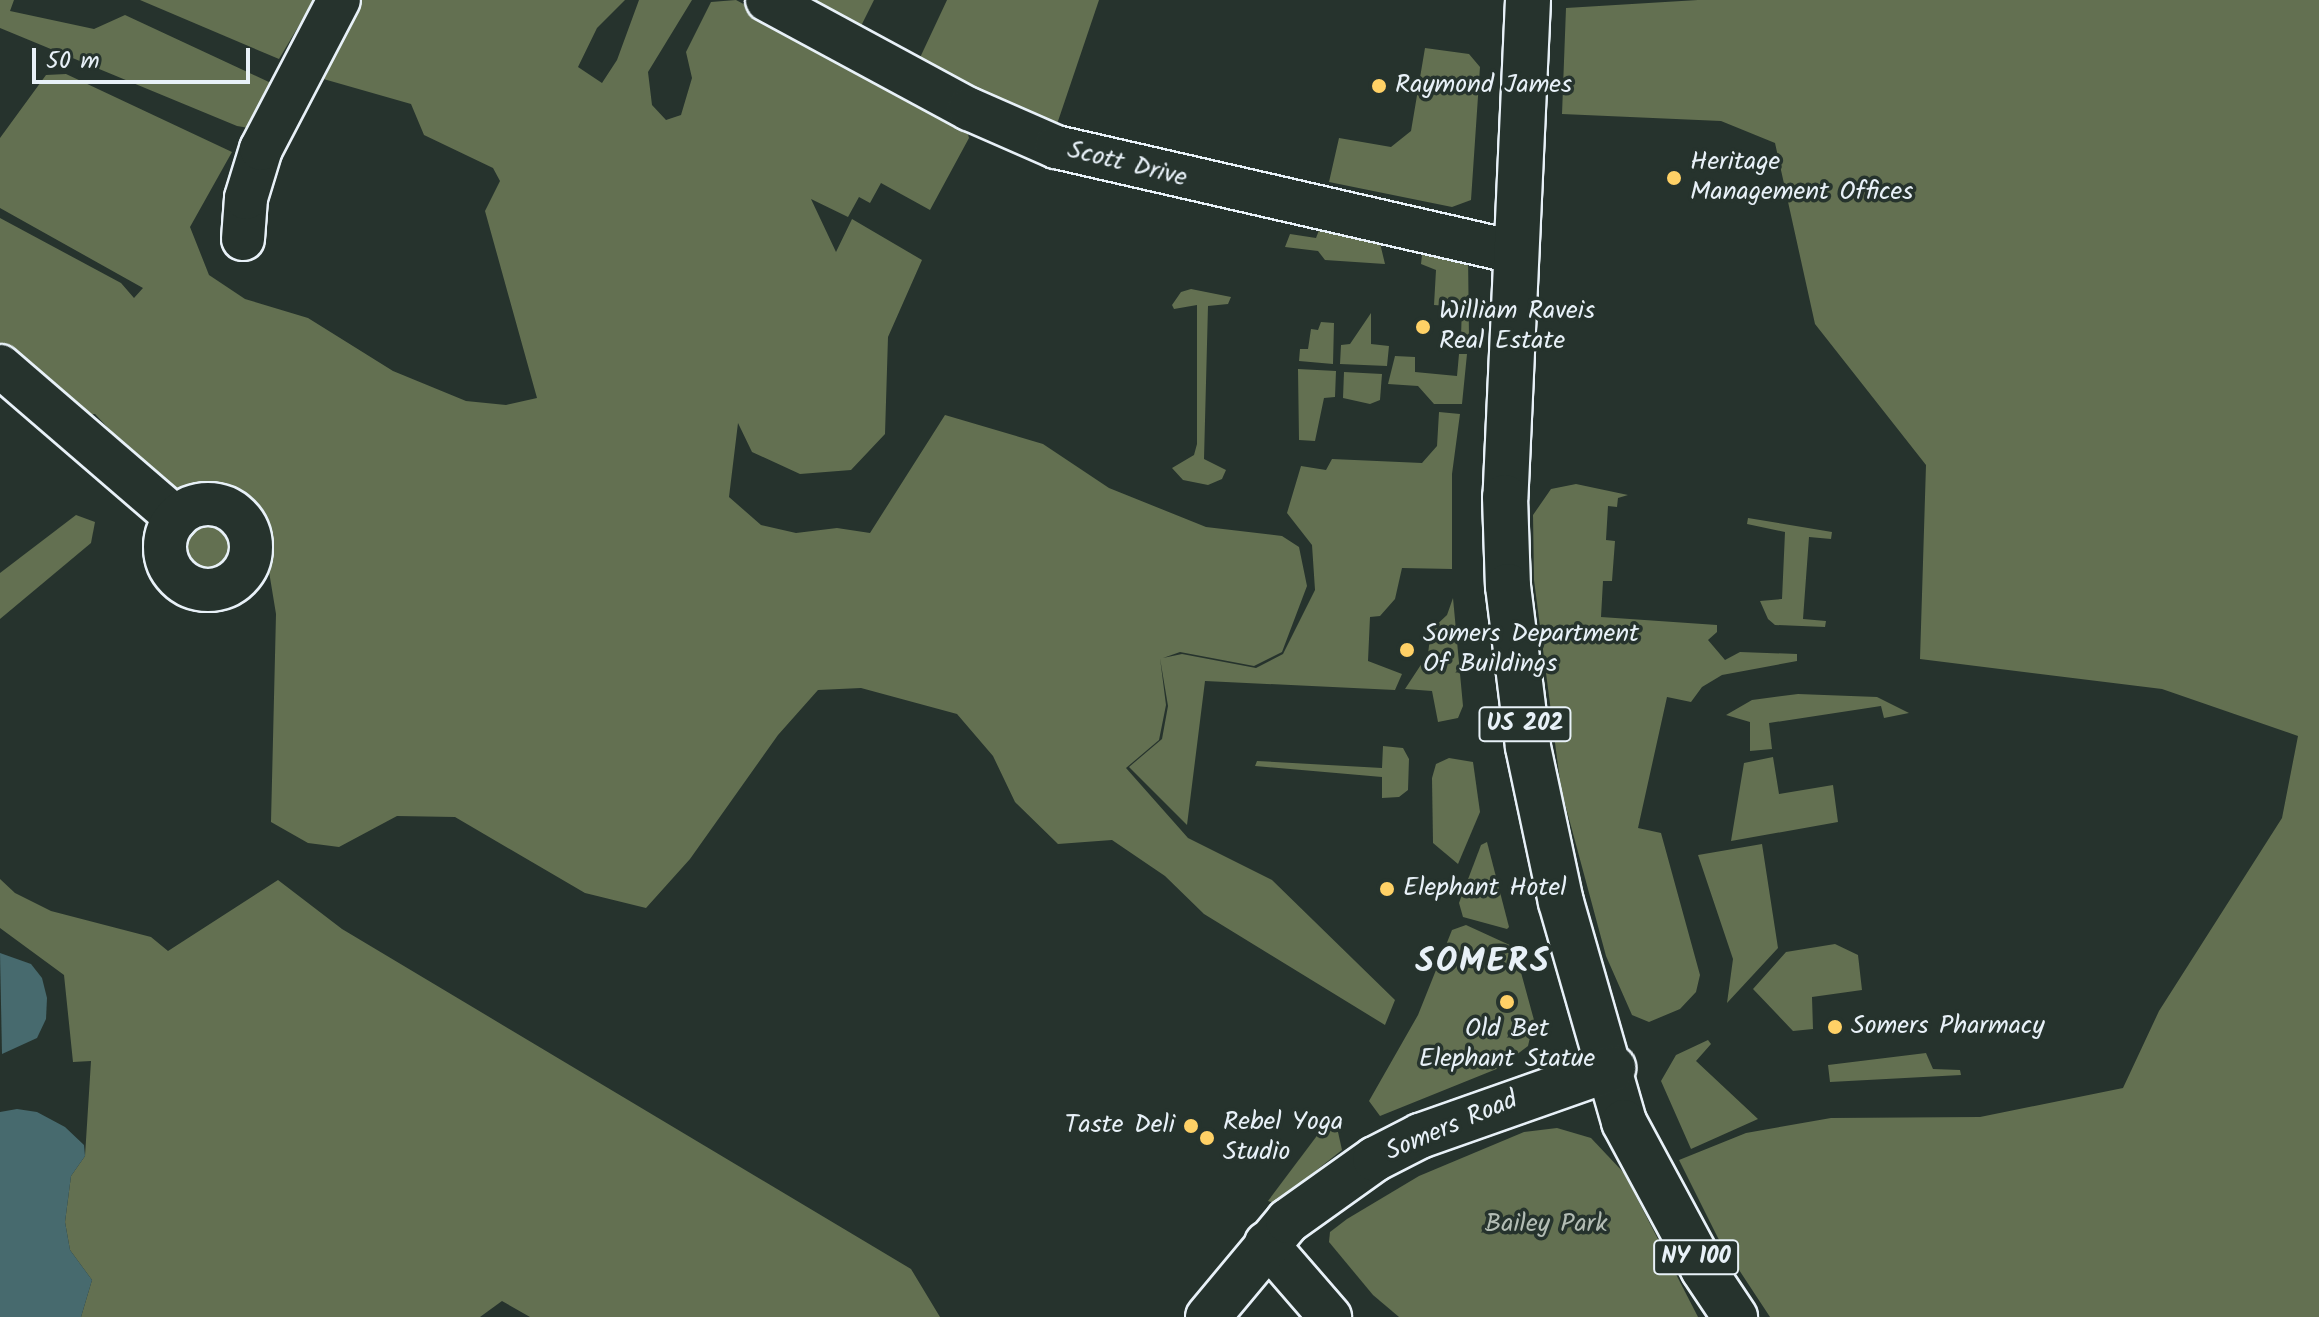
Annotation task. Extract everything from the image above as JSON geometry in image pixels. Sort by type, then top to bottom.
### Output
[{"type":"main road","name":"US 202","points":[[1528,0],[1505,497],[1517,666],[1542,827],[1613,1068]]},
{"type":"main road","name":"Somers Road","points":[[1208,1317],[1266,1243],[1327,1191],[1420,1136],[1613,1068]]},
{"type":"main road","name":"NY 100","points":[[1613,1068],[1624,1122],[1703,1269],[1735,1317]]},
{"type":"street","points":[[243,239],[246,198],[261,149],[339,0]]},
{"type":"street","name":"Scott Drive","points":[[767,0],[969,109],[1056,147],[1515,252]]},
{"type":"street","points":[[0,366],[176,518]]},
{"type":"street","points":[[1266,1243],[1330,1317]]},
{"type":"green space","points":[[0,0],[14,0],[10,11],[94,29],[125,15],[271,83],[249,128],[237,126],[0,28]]},
{"type":"green space","points":[[140,0],[314,0],[279,59]]},
{"type":"green space","points":[[360,0],[625,0],[597,28],[578,67],[602,83],[617,60],[639,0],[692,0],[648,72],[652,105],[666,120],[681,115],[692,78],[686,52],[711,2],[736,0],[965,123],[969,138],[930,210],[881,183],[870,203],[859,197],[848,217],[811,199],[836,252],[852,219],[922,260],[888,337],[885,434],[851,470],[800,474],[752,452],[738,423],[729,497],[761,525],[796,533],[837,528],[870,533],[945,415],[1043,444],[1109,488],[1206,527],[1282,536],[1299,547],[1307,586],[1282,652],[1254,666],[1180,652],[1163,658],[1182,654],[1256,668],[1283,654],[1315,590],[1312,545],[1287,513],[1301,466],[1326,470],[1332,459],[1422,463],[1437,446],[1439,412],[1460,414],[1452,474],[1452,569],[1402,568],[1395,599],[1380,616],[1370,617],[1368,661],[1402,674],[1395,690],[1205,681],[1187,825],[1129,767],[1162,739],[1168,706],[1160,658],[1166,705],[1159,740],[1126,768],[1188,838],[1272,880],[1395,1000],[1385,1025],[1204,914],[1165,876],[1112,840],[1058,844],[1015,802],[993,756],[957,714],[861,688],[818,690],[778,735],[690,859],[646,908],[585,893],[455,817],[397,816],[339,847],[308,843],[271,822],[276,614],[262,529],[239,505],[208,489],[179,490],[159,483],[95,414],[86,415],[0,353],[0,218],[121,283],[134,298],[143,288],[0,208],[0,138],[46,75],[66,74],[232,152],[190,227],[209,275],[245,299],[308,318],[393,371],[466,401],[506,405],[537,398],[485,211],[500,181],[493,168],[424,135],[411,104],[320,78]]},
{"type":"green space","points":[[802,0],[874,0],[858,32]]},
{"type":"green space","points":[[947,0],[1099,0],[1055,130],[917,64]]},
{"type":"green space","points":[[1698,0],[2319,0],[2319,1317],[1770,1317],[1718,1238],[1679,1160],[1746,1133],[1831,1118],[1980,1117],[2123,1088],[2159,1011],[2282,818],[2298,736],[2162,689],[1920,659],[1926,465],[1815,324],[1775,143],[1721,121],[1562,114],[1566,8]]},
{"type":"green space","points":[[1425,48],[1469,54],[1480,67],[1471,200],[1452,207],[1329,182],[1339,138],[1391,147],[1411,131]]},
{"type":"green space","points":[[1321,225],[1379,239],[1385,264],[1325,260],[1318,251],[1285,247],[1290,234],[1316,238]]},
{"type":"green space","points":[[1423,246],[1468,254],[1469,338],[1461,336],[1462,307],[1434,305],[1436,270],[1421,264]]},
{"type":"green space","points":[[1191,289],[1231,297],[1228,304],[1208,306],[1204,459],[1226,470],[1222,479],[1208,485],[1183,480],[1172,468],[1194,455],[1197,444],[1197,305],[1174,309],[1172,305],[1181,292]]},
{"type":"green space","points":[[1371,313],[1371,344],[1389,346],[1387,366],[1340,364],[1341,345],[1350,344]]},
{"type":"green space","points":[[1321,322],[1334,323],[1333,364],[1299,361],[1300,349],[1308,349],[1311,329],[1318,330]]},
{"type":"green space","points":[[1459,354],[1467,354],[1462,404],[1434,404],[1418,386],[1388,384],[1395,356],[1415,357],[1415,372],[1457,376]]},
{"type":"green space","points":[[1298,369],[1336,371],[1335,397],[1324,398],[1315,441],[1299,440]]},
{"type":"green space","points":[[1344,372],[1382,374],[1380,400],[1370,404],[1343,398]]},
{"type":"green space","points":[[1576,484],[1628,495],[1618,498],[1617,507],[1608,506],[1606,540],[1615,541],[1612,581],[1603,581],[1601,617],[1717,625],[1717,632],[1708,640],[1725,660],[1740,652],[1797,654],[1797,661],[1722,675],[1702,687],[1691,702],[1667,697],[1638,828],[1661,833],[1700,975],[1696,992],[1680,1009],[1649,1022],[1632,1015],[1606,956],[1561,789],[1534,580],[1533,515],[1551,489]]},
{"type":"green space","points":[[208,514],[229,522],[237,543],[229,564],[208,572],[187,564],[179,543],[187,522]]},
{"type":"green space","points":[[76,515],[95,522],[91,543],[0,619],[0,573]]},
{"type":"green space","points":[[1748,518],[1832,532],[1831,539],[1809,537],[1803,619],[1826,621],[1825,627],[1775,625],[1768,619],[1760,601],[1782,599],[1785,532],[1747,524]]},
{"type":"green space","points":[[1453,598],[1463,706],[1458,718],[1438,722],[1432,691],[1405,689],[1428,654],[1431,630],[1447,615]]},
{"type":"green space","points":[[1798,694],[1877,697],[1909,713],[1884,718],[1881,706],[1769,723],[1772,749],[1750,751],[1750,722],[1726,715],[1752,700]]},
{"type":"green space","points":[[1383,746],[1403,748],[1409,759],[1408,790],[1399,797],[1382,798],[1382,777],[1255,766],[1257,761],[1382,768]]},
{"type":"green space","points":[[1773,757],[1779,794],[1833,785],[1838,822],[1731,841],[1744,763]]},
{"type":"green space","points":[[1449,758],[1473,762],[1480,812],[1458,864],[1433,843],[1432,778],[1436,764]]},
{"type":"green space","points":[[1487,842],[1507,929],[1463,917],[1459,903],[1481,845]]},
{"type":"green space","points":[[1762,844],[1778,948],[1727,1003],[1733,959],[1698,855]]},
{"type":"green space","points":[[0,879],[15,893],[51,911],[151,937],[168,951],[278,880],[342,929],[911,1269],[940,1317],[530,1317],[502,1301],[480,1317],[81,1317],[92,1280],[70,1250],[65,1222],[71,1176],[85,1156],[91,1061],[73,1062],[64,975],[0,928]]},
{"type":"green space","points":[[1466,925],[1514,947],[1534,1020],[1528,1046],[1499,1068],[1380,1116],[1369,1101],[1418,1015],[1452,930]]},
{"type":"green space","points":[[1835,944],[1858,955],[1862,990],[1812,997],[1813,1029],[1793,1031],[1753,989],[1786,952]]},
{"type":"green space","points":[[1708,1040],[1711,1044],[1696,1061],[1758,1119],[1691,1149],[1661,1081],[1676,1055]]},
{"type":"green space","points":[[1926,1053],[1933,1069],[1960,1070],[1961,1075],[1830,1082],[1828,1065]]},
{"type":"green space","points":[[1328,1121],[1336,1123],[1342,1150],[1275,1203],[1268,1201]]},
{"type":"green space","name":"Bailey Park","points":[[1557,1128],[1591,1138],[1624,1173],[1698,1317],[1399,1317],[1373,1295],[1329,1242],[1330,1232],[1347,1219],[1419,1176],[1524,1132]]},
{"type":"water","points":[[0,953],[31,964],[42,978],[47,998],[46,1019],[37,1038],[2,1054]]},
{"type":"water","points":[[17,1109],[37,1112],[65,1127],[84,1145],[85,1156],[71,1176],[65,1222],[70,1250],[92,1280],[81,1317],[0,1317],[0,1112]]},
{"type":"place","name":"Raymond James","points":[[1379,86]]},
{"type":"place","name":"Heritage Management Offices","points":[[1674,178]]},
{"type":"place","name":"William Raveis Real Estate","points":[[1423,327]]},
{"type":"place","name":"Somers Department Of Buildings","points":[[1407,650]]},
{"type":"place","name":"Elephant Hotel","points":[[1387,889]]},
{"type":"place","name":"Old Bet Elephant Statue","points":[[1507,1002]]},
{"type":"place","name":"Somers Pharmacy","points":[[1835,1027]]},
{"type":"place","name":"Taste Deli","points":[[1191,1126]]},
{"type":"place","name":"Rebel Yoga Studio","points":[[1207,1138]]},
{"type":"district","name":"SOMERS","points":[[1483,963]]}]
